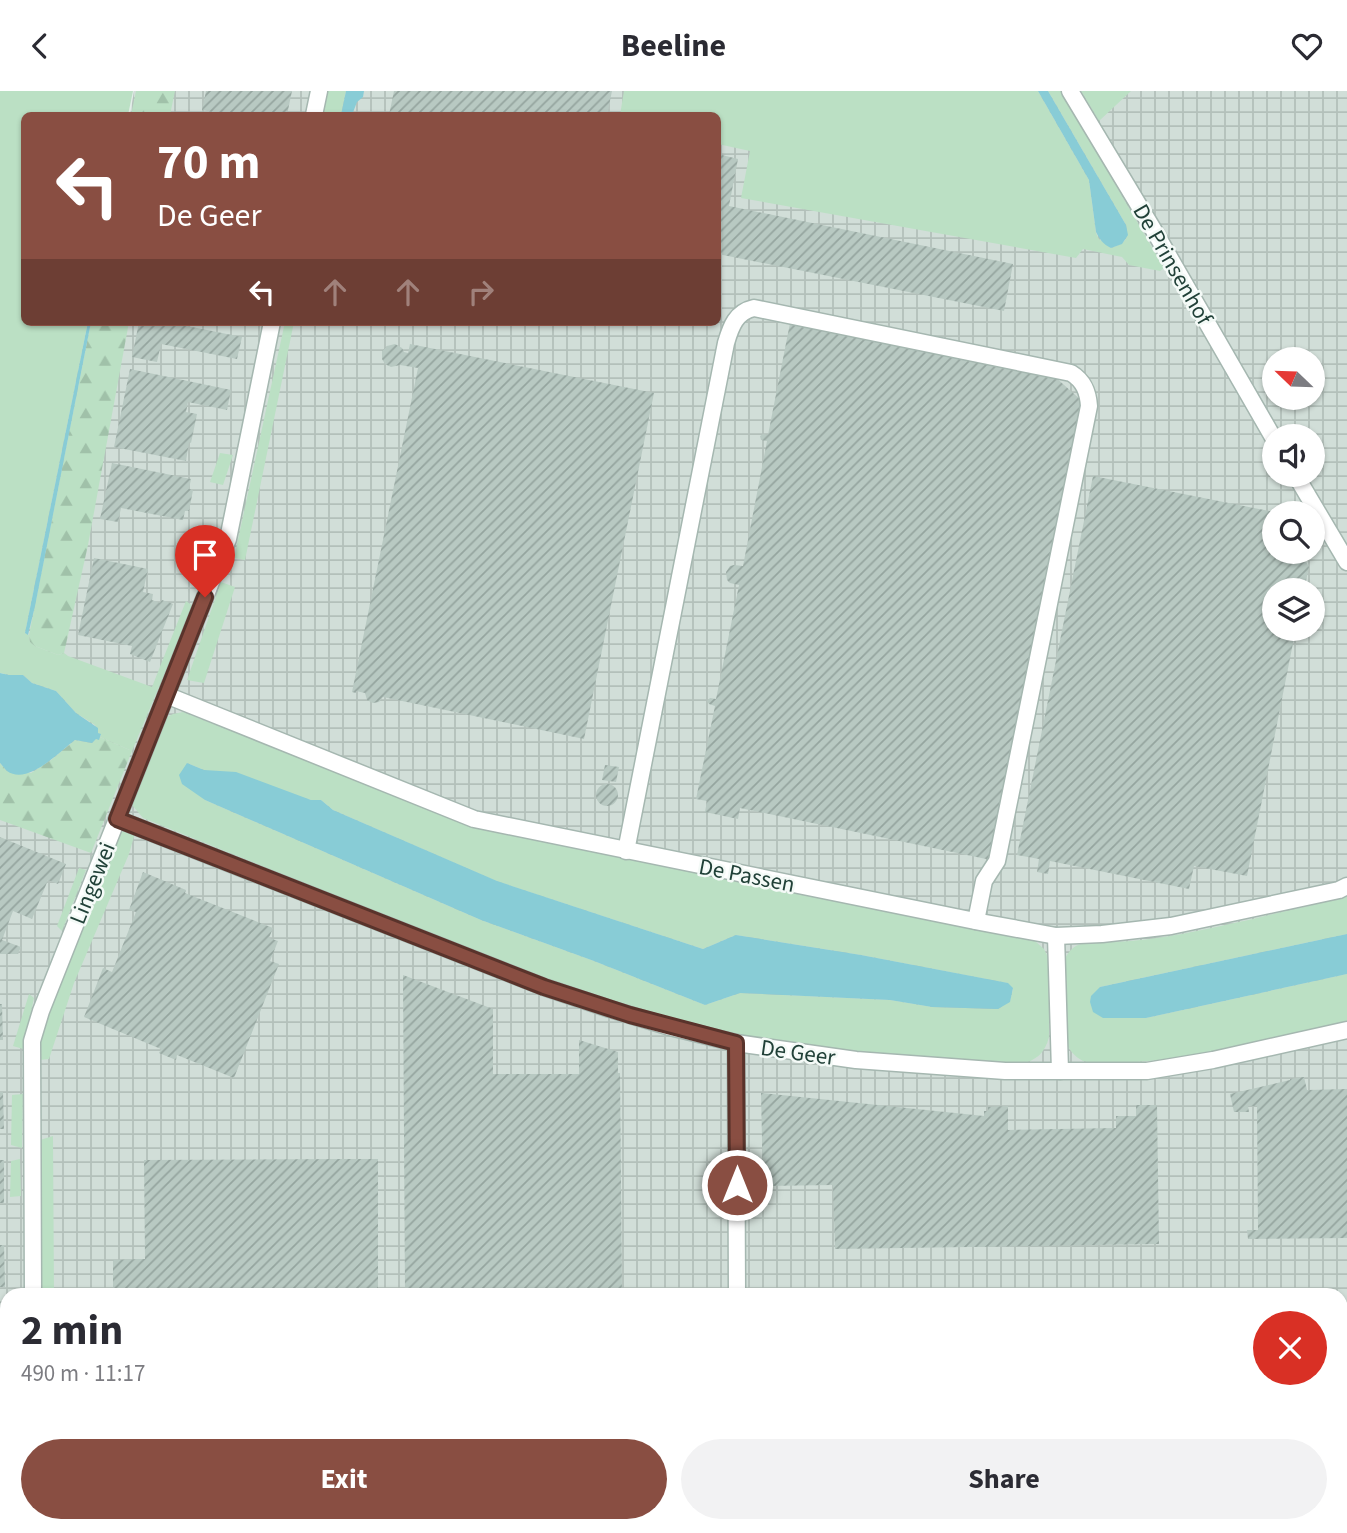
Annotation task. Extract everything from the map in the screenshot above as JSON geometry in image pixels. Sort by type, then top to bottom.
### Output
[{"type":"street","points":[[315,112],[319,91]]},
{"type":"street","name":"De Prinsenhof","points":[[1070,91],[1265,424]]},
{"type":"street","points":[[626,851],[726,343],[740,313],[754,307],[1071,373],[1086,388],[1089,406],[997,861],[984,881],[976,921]]},
{"type":"street","name":"Lingewei","points":[[33,1288],[32,1041],[46,998],[229,538],[271,326]]},
{"type":"street","points":[[1303,487],[1347,562]]},
{"type":"street","name":"De Passen","points":[[166,695],[474,819],[1056,936],[1171,926],[1339,890],[1347,886]]},
{"type":"street","name":"De Geer","points":[[117,819],[544,987],[610,1009],[736,1043],[856,1060],[1005,1071],[1147,1071],[1213,1060],[1347,1030]]},
{"type":"street","points":[[1056,936],[1060,1071]]},
{"type":"street","points":[[736,1043],[737,1288]]},
{"type":"shaded area","points":[[134,91],[1347,91],[1347,1288],[0,1288],[0,696],[87,326],[721,326],[721,112],[130,112]]},
{"type":"green space","points":[[0,91],[133,91],[129,112],[21,112],[21,326],[87,326],[25,633],[35,646],[58,655],[64,653],[152,687],[186,601],[193,606],[132,751],[100,737],[95,725],[76,713],[56,691],[32,683],[23,675],[0,673]]},
{"type":"green space","points":[[136,91],[175,91],[171,112],[132,112]]},
{"type":"green space","points":[[326,91],[346,91],[342,112],[322,112]]},
{"type":"green space","points":[[624,91],[1038,91],[1089,180],[1096,233],[1099,239],[1111,248],[1125,240],[1126,225],[1048,91],[1061,91],[1164,268],[1160,271],[1129,265],[1122,257],[1083,249],[1076,258],[741,198],[750,151],[721,145],[721,112],[620,112]]},
{"type":"green space","points":[[1081,91],[1131,91],[1099,121]]},
{"type":"green space","points":[[90,326],[128,326],[88,545],[64,653],[58,655],[35,646],[30,642],[29,635]]},
{"type":"green space","points":[[284,326],[293,326],[245,560],[234,558]]},
{"type":"green space","points":[[220,453],[233,455],[223,485],[210,482]]},
{"type":"green space","points":[[199,536],[212,540],[202,576],[193,573]]},
{"type":"green space","points":[[221,582],[235,587],[204,683],[187,680]]},
{"type":"green space","points":[[183,712],[473,826],[1035,941],[1044,949],[1049,959],[1047,1043],[1039,1055],[1020,1064],[847,1051],[699,1027],[649,1014],[535,976],[143,818],[133,806],[132,797],[165,718]],"holes":[[[187,763],[311,800],[321,800],[333,810],[496,881],[703,949],[736,935],[861,955],[1007,983],[1013,989],[1010,1001],[998,1009],[932,1007],[890,1000],[740,993],[705,1005],[481,920],[205,800]]]},
{"type":"green space","points":[[100,737],[132,751],[91,853],[0,820],[0,763],[7,771],[31,773],[75,740],[92,743]]},
{"type":"green space","points":[[118,831],[135,833],[129,854],[74,983],[49,1059],[39,1060],[41,1025]]},
{"type":"green space","points":[[79,868],[86,870],[62,931],[57,926]]},
{"type":"green space","points":[[1347,896],[1347,934],[1100,987],[1146,1018],[1347,974],[1347,1022],[1235,1048],[1149,1061],[1088,1062],[1077,1057],[1067,1045],[1064,961],[1077,946],[1181,934]]},
{"type":"green space","points":[[29,994],[34,998],[23,1049],[13,1046]]},
{"type":"green space","points":[[23,1094],[22,1148],[11,1145],[12,1095]]},
{"type":"green space","points":[[53,1136],[54,1288],[41,1288],[40,1140]]},
{"type":"green space","points":[[20,1159],[21,1196],[10,1197],[11,1161]]},
{"type":"water","points":[[346,91],[364,91],[353,112],[342,112]]},
{"type":"water","points":[[1038,91],[1048,91],[1126,225],[1128,235],[1122,244],[1111,248],[1097,235],[1089,180]]},
{"type":"water","points":[[87,326],[90,326],[35,606],[28,635],[25,633]]},
{"type":"water","points":[[0,673],[23,675],[32,683],[56,691],[76,713],[98,728],[98,733],[101,734],[99,740],[96,739],[92,743],[75,740],[34,771],[15,774],[7,771],[0,763]]},
{"type":"water","points":[[187,763],[204,770],[236,772],[311,800],[321,800],[333,810],[497,881],[703,949],[736,935],[861,955],[1008,983],[1013,988],[1010,1002],[998,1009],[932,1007],[890,1000],[740,993],[705,1005],[481,920],[205,800],[182,784],[179,775]]},
{"type":"water","points":[[1347,934],[1347,974],[1146,1018],[1103,1018],[1093,1012],[1090,1002],[1091,996],[1100,987]]},
{"type":"building","points":[[206,91],[292,91],[288,112],[202,110]]},
{"type":"building","points":[[394,91],[612,91],[608,112],[390,112]]},
{"type":"building","points":[[721,155],[738,159],[729,206],[1013,264],[1004,311],[721,255]]},
{"type":"building","points":[[790,323],[1054,376],[1082,401],[991,860],[740,808],[738,819],[705,812],[707,801],[696,799],[715,706],[707,701],[710,698],[716,699],[739,585],[727,580],[726,572],[730,566],[743,566],[767,441],[761,440],[760,436],[768,435]]},
{"type":"building","points":[[138,326],[187,326],[242,337],[237,359],[161,344],[157,362],[132,357]]},
{"type":"building","points":[[395,344],[408,353],[410,344],[654,393],[584,739],[383,697],[379,702],[373,703],[367,700],[365,693],[352,692],[418,368],[400,365],[391,367],[385,364],[382,351]]},
{"type":"building","points":[[130,369],[231,390],[227,410],[188,402],[186,412],[197,414],[186,461],[114,447]]},
{"type":"building","points":[[112,463],[191,479],[189,489],[193,490],[189,511],[185,511],[183,520],[121,508],[118,522],[100,519]]},
{"type":"building","points":[[1093,476],[1262,510],[1262,564],[1307,564],[1309,567],[1307,578],[1262,578],[1262,641],[1293,641],[1247,876],[1194,866],[1189,889],[1050,861],[1048,874],[1037,872],[1039,859],[1017,855]]},
{"type":"building","points":[[94,558],[148,569],[143,592],[153,594],[152,600],[173,604],[150,662],[130,654],[132,646],[78,635]]},
{"type":"building","points":[[605,765],[619,767],[616,782],[602,780]]},
{"type":"building","points":[[603,784],[611,784],[618,791],[618,799],[611,806],[603,806],[596,799],[596,791]]},
{"type":"building","points":[[0,837],[66,864],[58,884],[48,880],[32,919],[13,911],[2,940],[21,947],[18,954],[0,954]]},
{"type":"building","points":[[143,872],[186,890],[185,893],[273,928],[269,938],[278,941],[270,961],[279,964],[234,1078],[177,1055],[176,1060],[159,1053],[161,1049],[84,1017],[103,968],[112,972],[136,912],[129,910]]},
{"type":"building","points":[[403,975],[493,1009],[493,1074],[579,1074],[579,1040],[618,1052],[622,1288],[405,1288]]},
{"type":"building","points":[[2,1004],[3,1040],[0,1040]]},
{"type":"building","points":[[1304,1077],[1307,1090],[1347,1089],[1347,1238],[1248,1239],[1247,1230],[1258,1230],[1257,1106],[1248,1106],[1249,1112],[1234,1112],[1230,1094]]},
{"type":"building","points":[[0,1092],[3,1092],[4,1129],[0,1129]]},
{"type":"building","points":[[761,1093],[984,1116],[988,1107],[1008,1106],[1008,1130],[1116,1128],[1116,1116],[1136,1116],[1136,1105],[1157,1105],[1159,1244],[835,1249],[833,1185],[763,1186]]},
{"type":"building","points":[[378,1159],[378,1288],[113,1288],[113,1260],[145,1259],[144,1160]]},
{"type":"building","points":[[0,1160],[4,1160],[4,1203],[0,1203]]},
{"type":"building","points":[[0,1245],[4,1245],[5,1287],[0,1287]]},
{"type":"route","points":[[205,597],[117,819],[544,987],[670,1027],[736,1043],[737,1185]]}]
